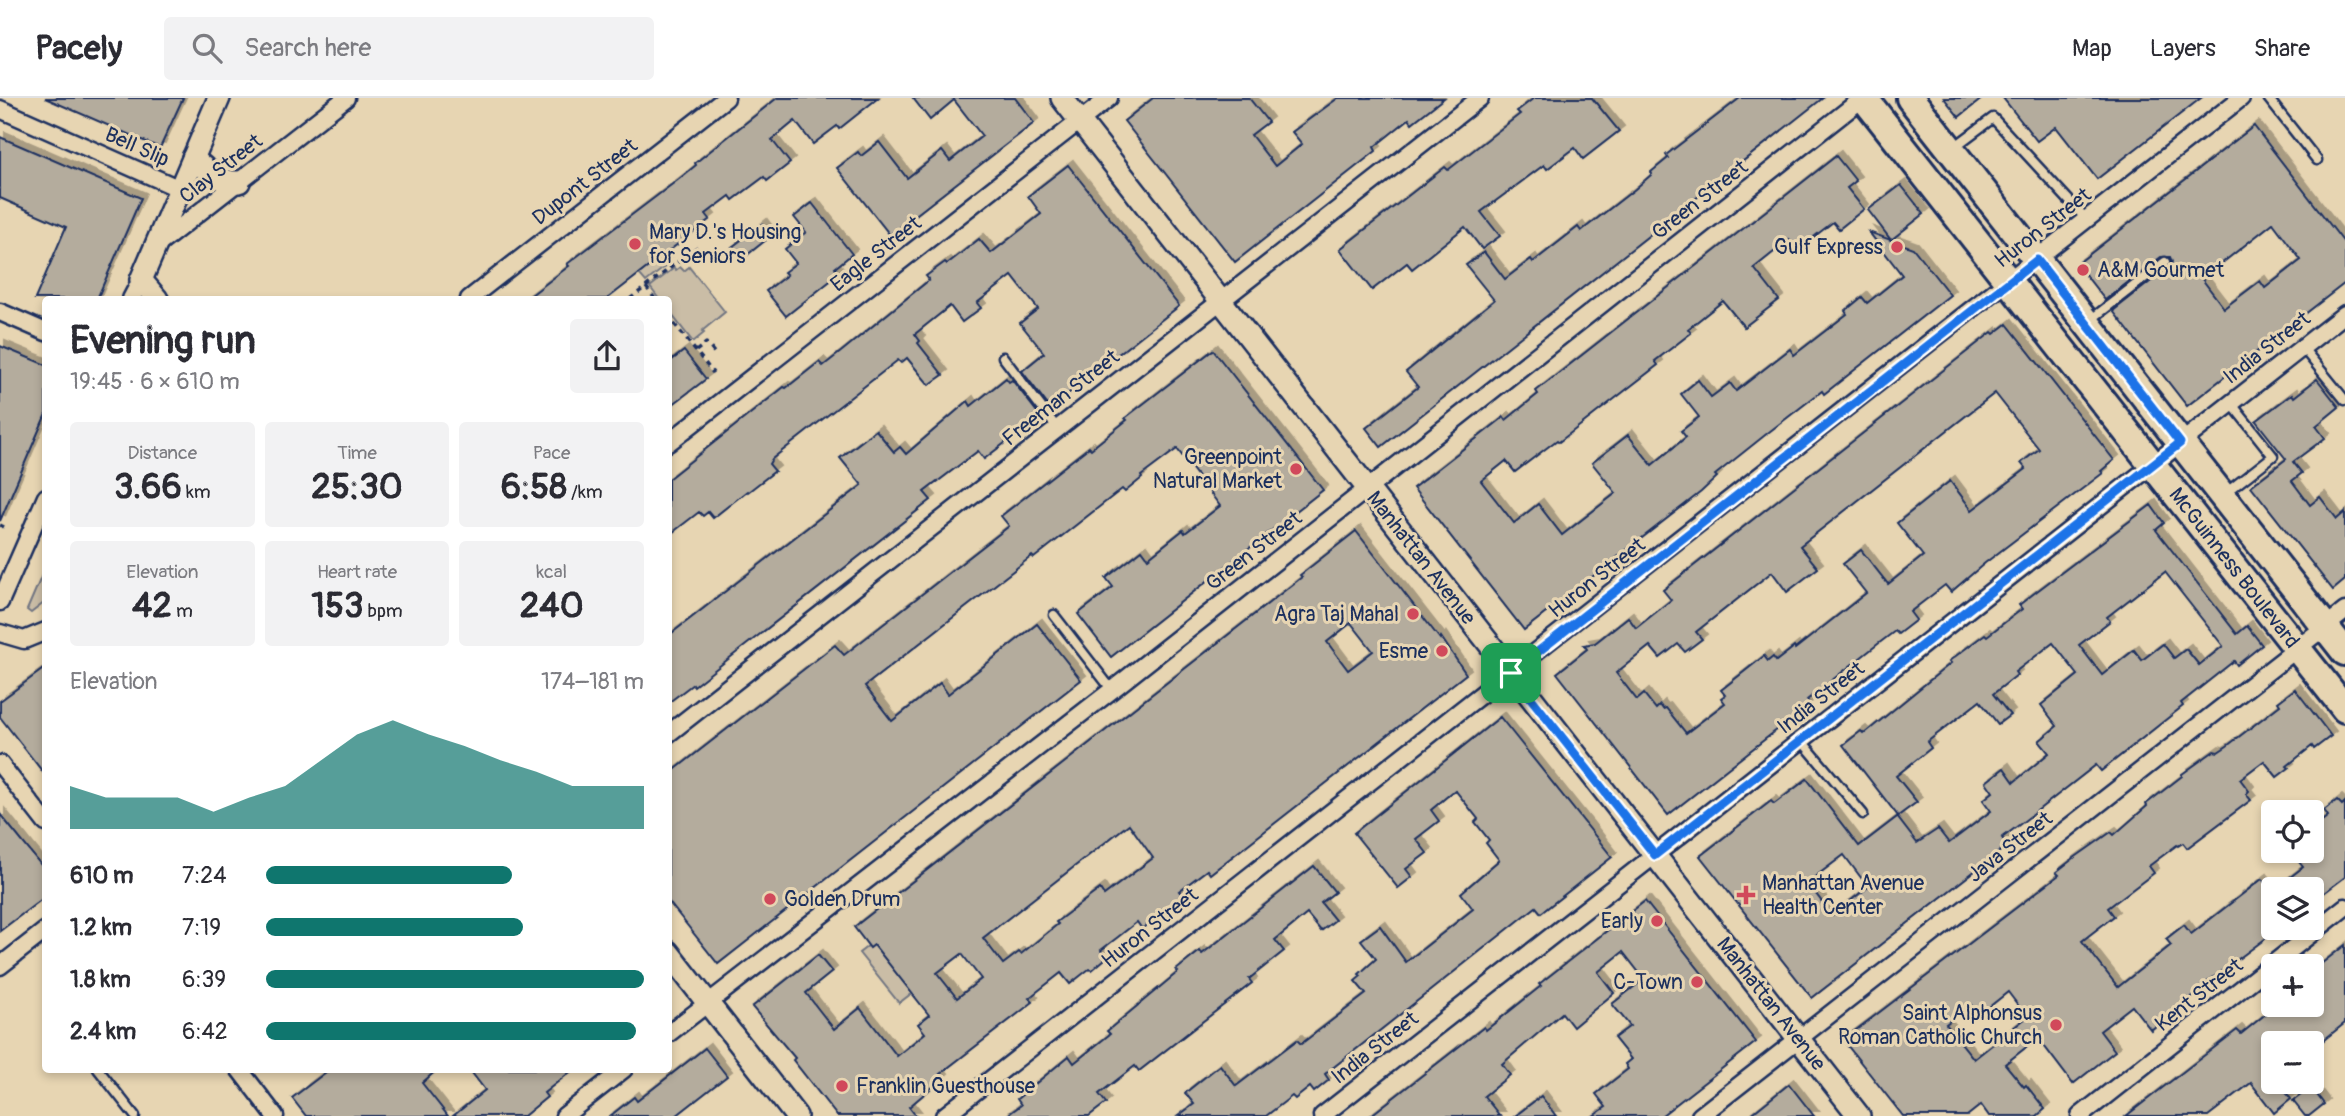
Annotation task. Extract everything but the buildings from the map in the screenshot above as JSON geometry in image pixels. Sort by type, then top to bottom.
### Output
[{"type":"main road","name":"McGuinness Boulevard","points":[[1864,98],[2345,709]]},
{"type":"main road","name":"McGuinness Boulevard","points":[[1910,98],[2222,496],[2335,619],[2345,652]]},
{"type":"street","points":[[132,296],[219,98]]},
{"type":"street","name":"Clay Street","points":[[155,247],[346,98]]},
{"type":"street","name":"Dupont Street","points":[[473,296],[726,98]]},
{"type":"street","name":"Manhattan Avenue","points":[[1062,98],[1859,1116]]},
{"type":"street","name":"Eagle Street","points":[[672,440],[1108,98]]},
{"type":"street","name":"Freeman Street","points":[[672,731],[1480,98]]},
{"type":"street","name":"Green Street","points":[[672,1031],[1112,690],[1864,98]]},
{"type":"street","name":"Huron Street","points":[[944,1116],[2242,98]]},
{"type":"street","name":"Bell Slip","points":[[0,109],[180,190]]},
{"type":"street","points":[[193,158],[217,178],[229,183],[239,182]]},
{"type":"street","points":[[141,279],[155,296]]},
{"type":"street","points":[[0,312],[42,330]]},
{"type":"street","name":"India Street","points":[[1322,1116],[2345,314]]},
{"type":"street","points":[[0,602],[42,507]]},
{"type":"street","name":"Java Street","points":[[1700,1116],[2335,619]]},
{"type":"street","points":[[0,634],[24,640],[42,633]]},
{"type":"street","points":[[0,764],[42,818]]},
{"type":"street","name":"Kent Street","points":[[2080,1116],[2345,907]]},
{"type":"street","points":[[0,966],[42,933]]},
{"type":"street","points":[[672,957],[796,1116]]},
{"type":"street","points":[[243,1073],[275,1116]]},
{"type":"street","points":[[564,1116],[619,1073]]},
{"type":"lane","points":[[2268,98],[2317,159]]},
{"type":"lane","points":[[1951,150],[1993,118],[2087,220]]},
{"type":"lane","points":[[2087,323],[2165,262]]},
{"type":"lane","points":[[2302,347],[2345,400]]},
{"type":"lane","points":[[1003,357],[1056,428]]},
{"type":"lane","points":[[2222,496],[2273,456],[2231,403]]},
{"type":"lane","points":[[1054,615],[1112,690]]},
{"type":"lane","points":[[1801,740],[1863,814]]},
{"type":"lane","points":[[101,1073],[135,1116]]},
{"type":"path","points":[[635,296],[700,245]]},
{"type":"path","points":[[646,287],[654,296]]},
{"type":"path","points":[[672,321],[713,373]]},
{"type":"path","points":[[696,351],[706,343],[717,356]]},
{"type":"shaded area","points":[[668,251],[672,256],[667,260],[670,263],[646,282],[639,274]]},
{"type":"shaded area","points":[[680,267],[684,271],[689,267],[725,312],[693,342],[672,315],[672,296],[657,296],[650,287],[674,268],[676,270]]},
{"type":"shaded area","points":[[42,575],[42,604],[31,613],[27,610]]},
{"type":"shaded area","points":[[874,945],[912,993],[899,1003],[859,953]]},
{"type":"place","name":"Mary D.'s Housing for Seniors","points":[[635,244]]},
{"type":"place","name":"Gulf Express","points":[[1897,247]]},
{"type":"place","name":"A&M Gourmet","points":[[2083,270]]},
{"type":"place","name":"Greenpoint Natural Market","points":[[1296,469]]},
{"type":"place","name":"Agra Taj Mahal","points":[[1413,614]]},
{"type":"place","name":"Esme","points":[[1442,651]]},
{"type":"place","name":"Manhattan Avenue Health Center","points":[[1746,895]]},
{"type":"place","name":"Golden Drum","points":[[770,899]]},
{"type":"place","name":"Early","points":[[1657,921]]},
{"type":"place","name":"C-Town","points":[[1697,982]]},
{"type":"place","name":"Saint Alphonsus Roman Catholic Church","points":[[2056,1025]]},
{"type":"place","name":"Franklin Guesthouse","points":[[842,1086]]},
{"type":"route","points":[[2037,260],[2180,443],[1655,855],[1511,673],[2037,260]]}]
